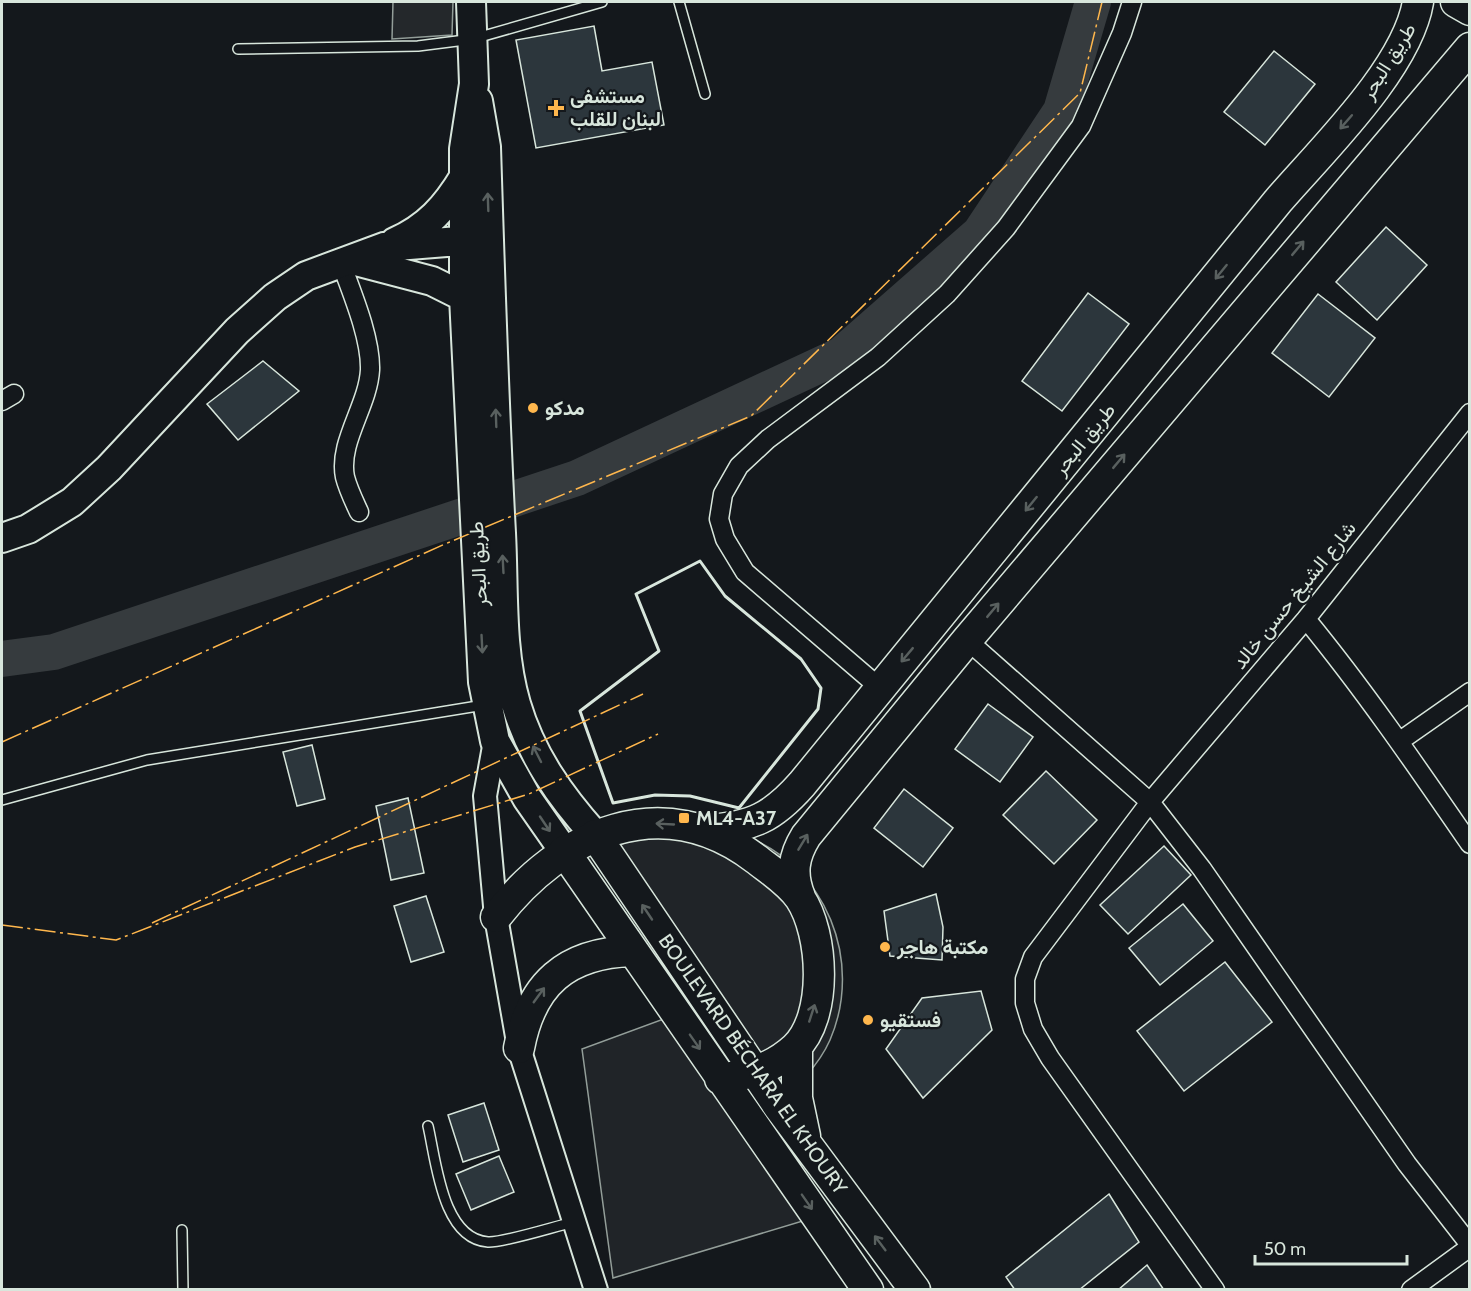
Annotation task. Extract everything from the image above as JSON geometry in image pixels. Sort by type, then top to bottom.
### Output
[{"type":"highway","name":"طريق البحر","points":[[595,835],[623,826],[651,823],[708,830],[735,828],[761,820],[784,805],[1278,201],[1356,111],[1405,41],[1415,18],[1418,2]]},
{"type":"highway","points":[[1456,2],[1470,10]]},
{"type":"highway","name":"طريق البحر","points":[[720,1079],[756,1073],[778,1062],[797,1046],[812,1018],[819,988],[820,956],[813,926],[794,882],[794,866],[798,850],[806,836],[967,640],[1470,48]]},
{"type":"highway","name":"طريق البحر","points":[[708,830],[734,842],[777,875],[800,897]]},
{"type":"highway","points":[[496,917],[527,881],[564,851],[595,835]]},
{"type":"highway","name":"BOULEVARD BÉCHARA EL KHOURY","points":[[595,835],[808,1148],[915,1290]]},
{"type":"highway","name":"طريق البحر","points":[[564,851],[661,994]]},
{"type":"highway","points":[[585,882],[612,861]]},
{"type":"highway","points":[[519,1048],[524,1021],[536,996],[554,975],[578,960],[604,952],[632,951]]},
{"type":"highway","name":"BOULEVARD BÉCHARA EL KHOURY","points":[[661,994],[868,1290]]},
{"type":"highway","points":[[797,1046],[797,1098],[808,1148]]},
{"type":"main road","name":"طريق البحر","points":[[471,2],[474,84],[486,147],[477,239],[464,297],[507,651],[515,702],[524,727],[548,775],[595,835]]},
{"type":"main road","name":"طريق البحر","points":[[474,84],[466,128],[464,177],[477,239],[487,500],[486,705],[495,741],[527,798],[564,851]]},
{"type":"main road","points":[[2,538],[28,529],[72,502],[109,468],[237,331],[275,297],[306,276],[409,236],[432,220],[450,201],[464,177]]},
{"type":"main road","points":[[384,247],[477,239]]},
{"type":"main road","points":[[347,262],[414,276],[448,288],[464,297]]},
{"type":"main road","points":[[414,276],[467,335]]},
{"type":"street","points":[[880,688],[745,572],[725,539],[719,519],[723,494],[739,466],[768,440],[878,357],[947,294],[1006,228],[1081,126],[1132,2]]},
{"type":"street","points":[[347,262],[367,346],[370,369],[366,396],[345,462],[345,477],[359,512]]},
{"type":"street","name":"شارع الشيخ حسن خالد","points":[[1215,1290],[1050,1058],[1034,1029],[1025,1003],[1025,979],[1033,957],[1150,802],[1306,619],[1470,413]]},
{"type":"street","points":[[1306,619],[1351,674],[1400,741],[1470,844]]},
{"type":"street","points":[[967,640],[1150,802],[1202,869],[1407,1164],[1470,1246],[1411,1290]]},
{"type":"street","points":[[1400,741],[1470,692]]},
{"type":"street","points":[[495,741],[485,796],[496,917],[519,1048],[596,1290]]},
{"type":"lane","points":[[238,49],[418,46],[473,39],[602,2]]},
{"type":"lane","points":[[679,2],[705,94]]},
{"type":"lane","points":[[2,800],[147,760],[486,705]]},
{"type":"lane","points":[[428,1126],[444,1197],[454,1222],[467,1234],[488,1242],[574,1222]]},
{"type":"lane","points":[[182,1230],[183,1290]]},
{"type":"shaded area","points":[[393,2],[453,2],[452,35],[392,39]]},
{"type":"shaded area","points":[[645,834],[737,834],[773,850],[797,869],[816,893],[831,920],[839,949],[842,979],[839,1010],[825,1050],[806,1076],[775,1105],[806,1220],[613,1278],[582,1049],[699,1006],[609,850]]},
{"type":"building","points":[[594,26],[602,71],[652,62],[664,125],[536,148],[516,40]]},
{"type":"building","points":[[1274,51],[1315,84],[1265,145],[1224,112]]},
{"type":"building","points":[[1386,227],[1427,265],[1377,320],[1336,282]]},
{"type":"building","points":[[1088,293],[1129,324],[1062,411],[1022,381]]},
{"type":"building","points":[[1318,294],[1375,338],[1329,397],[1272,353]]},
{"type":"building","points":[[263,361],[299,391],[238,440],[207,404]]},
{"type":"building","points":[[988,704],[1033,737],[1000,782],[955,749]]},
{"type":"building","points":[[312,745],[325,799],[297,806],[283,752]]},
{"type":"building","points":[[1046,771],[1097,820],[1054,864],[1003,815]]},
{"type":"building","points":[[904,789],[953,828],[923,867],[874,828]]},
{"type":"building","points":[[408,798],[424,873],[391,880],[376,806]]},
{"type":"building","points":[[1164,846],[1191,875],[1128,934],[1100,905]]},
{"type":"building","points":[[936,894],[943,927],[942,960],[890,956],[884,911]]},
{"type":"building","points":[[426,896],[444,952],[411,962],[394,906]]},
{"type":"building","points":[[1183,904],[1213,941],[1160,985],[1129,948]]},
{"type":"building","points":[[1225,962],[1272,1022],[1184,1091],[1137,1031]]},
{"type":"building","points":[[981,991],[992,1030],[923,1098],[886,1049],[922,998]]},
{"type":"building","points":[[484,1103],[499,1150],[463,1162],[448,1115]]},
{"type":"building","points":[[499,1156],[514,1192],[471,1210],[456,1174]]},
{"type":"building","points":[[1109,1194],[1139,1242],[1079,1290],[1015,1290],[1006,1277]]},
{"type":"building","points":[[1147,1265],[1164,1290],[1118,1290]]},
{"type":"waterway","points":[[2,659],[54,652],[577,478],[841,355],[980,233],[1061,111],[1093,2]]},
{"type":"wall","points":[[700,561],[725,596],[801,659],[821,688],[818,709],[739,808],[690,796],[655,795],[613,803],[580,711],[659,651],[636,594],[700,561]]},
{"type":"power","points":[[2,742],[445,544],[751,416],[1080,93],[1102,2]]},
{"type":"power","points":[[152,923],[643,694]]},
{"type":"power","points":[[2,925],[116,940],[355,847],[529,794],[658,734]]},
{"type":"place","name":"مستشفى لبنان للقلب","points":[[556,108]]},
{"type":"place","name":"مدكو","points":[[533,408]]},
{"type":"place","name":"ML4-A37","points":[[684,818]]},
{"type":"place","name":"مكتبة هاجر","points":[[885,947]]},
{"type":"place","name":"فستقيو","points":[[868,1020]]}]
